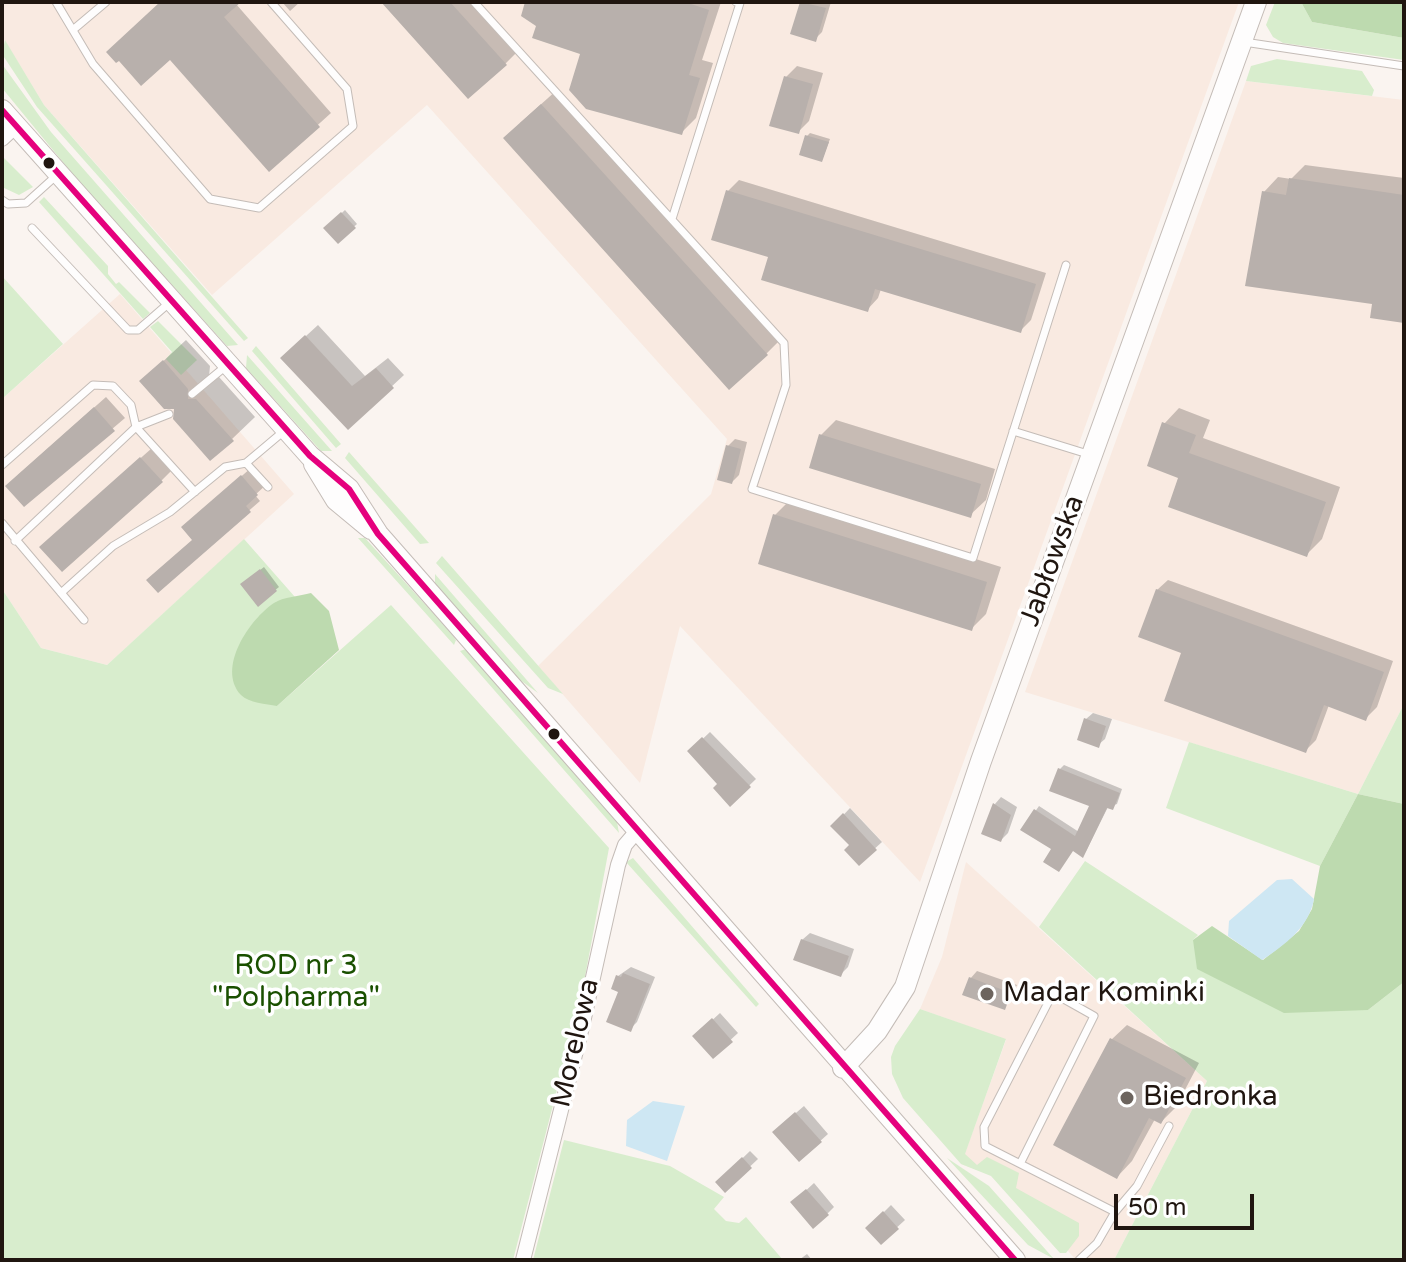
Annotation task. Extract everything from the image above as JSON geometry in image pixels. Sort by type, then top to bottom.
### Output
[{"type":"main road","name":"Jabłowska","points":[[843,1068],[877,1031],[905,987],[955,835],[1256,2]]},
{"type":"main road","points":[[2,110],[9,132],[58,174],[286,429],[310,456],[336,500],[378,534],[843,1068],[1015,1260]]},
{"type":"street","name":"Morelowa","points":[[523,1260],[582,1027],[618,865],[625,845],[637,831]]},
{"type":"lane","points":[[56,2],[93,64],[210,199],[259,208],[353,126],[347,89],[271,2]]},
{"type":"lane","points":[[74,29],[106,2]]},
{"type":"lane","points":[[474,2],[784,343],[786,385],[752,489],[973,558],[1066,265]]},
{"type":"lane","points":[[672,219],[740,3],[736,2]]},
{"type":"lane","points":[[1242,41],[1404,66]]},
{"type":"lane","points":[[2,200],[8,204],[26,203],[58,174]]},
{"type":"lane","points":[[32,228],[128,330],[138,330],[171,301]]},
{"type":"lane","points":[[192,394],[228,365]]},
{"type":"lane","points":[[2,465],[93,385],[113,386],[131,405],[136,427],[195,492]]},
{"type":"lane","points":[[15,541],[136,427],[169,414]]},
{"type":"lane","points":[[61,593],[113,546],[170,512],[225,467],[246,463],[286,429]]},
{"type":"lane","points":[[1013,431],[1091,455]]},
{"type":"lane","points":[[246,463],[268,487]]},
{"type":"lane","points":[[2,523],[84,620]]},
{"type":"lane","points":[[1021,1162],[1094,1016],[1053,993],[984,1127],[985,1146],[1115,1212]]},
{"type":"lane","points":[[1079,1260],[1097,1243],[1115,1212],[1137,1186],[1169,1126]]},
{"type":"shaded area","points":[[2,2],[1239,2],[920,882],[680,626],[640,783],[538,666],[711,494],[727,439],[427,105],[212,295],[44,105],[2,36]]},
{"type":"shaded area","points":[[1246,81],[1404,100],[1404,704],[1358,794],[1025,692]]},
{"type":"shaded area","points":[[120,294],[294,494],[107,665],[41,648],[2,589],[2,399]]},
{"type":"shaded area","points":[[966,862],[1207,1081],[1114,1260],[1076,1260],[1005,1180],[961,1164],[1006,1040],[920,1009],[942,957]]},
{"type":"green space","points":[[1275,2],[1301,2],[1312,22],[1404,38],[1404,60],[1283,43],[1273,37],[1266,25]]},
{"type":"green space","points":[[1301,2],[1404,2],[1404,38],[1312,22]]},
{"type":"green space","points":[[5,40],[44,105],[248,338],[244,341],[37,107],[2,54]]},
{"type":"green space","points":[[1277,59],[1362,71],[1374,90],[1372,96],[1246,81],[1251,66]]},
{"type":"green space","points":[[2,64],[51,132],[238,345],[227,346],[80,183],[2,88]]},
{"type":"green space","points":[[2,156],[33,187],[19,195],[2,187]]},
{"type":"green space","points":[[44,197],[108,266],[108,274],[116,284],[119,282],[150,313],[143,319],[39,202]]},
{"type":"green space","points":[[2,276],[63,344],[2,399]]},
{"type":"green space","points":[[158,321],[197,360],[181,375],[166,359],[172,352],[150,327]]},
{"type":"green space","points":[[256,346],[341,444],[336,448],[252,351]]},
{"type":"green space","points":[[247,355],[332,451],[321,451],[246,368]]},
{"type":"green space","points":[[349,452],[429,543],[420,544],[345,458]]},
{"type":"green space","points":[[358,538],[365,538],[451,633],[456,640],[454,645]]},
{"type":"green space","name":"ROD nr 3 \"Polpharma\"","points":[[244,539],[295,597],[276,602],[277,706],[391,605],[609,848],[582,993],[513,1260],[2,1260],[2,589],[41,648],[107,665]]},
{"type":"green space","points":[[442,556],[563,694],[548,688],[436,563]]},
{"type":"green space","points":[[435,574],[538,693],[520,680],[435,585]]},
{"type":"green space","points":[[311,593],[329,611],[339,650],[277,706],[244,698],[234,684],[232,671],[234,658],[246,632],[274,603]]},
{"type":"green space","points":[[466,649],[617,822],[619,833],[460,651]]},
{"type":"green space","points":[[1404,704],[1404,804],[1358,794]]},
{"type":"green space","points":[[1189,742],[1358,794],[1320,866],[1166,808]]},
{"type":"green space","points":[[1358,794],[1404,804],[1404,982],[1368,1010],[1284,1013],[1197,969],[1193,940],[1212,926],[1263,960],[1299,931],[1312,909],[1320,866]]},
{"type":"green space","points":[[633,858],[759,1004],[756,1007],[626,862]]},
{"type":"green space","points":[[1085,861],[1198,935],[1193,940],[1368,1010],[1404,982],[1404,1260],[1114,1260],[1207,1081],[1039,927]]},
{"type":"green space","points":[[920,1009],[1006,1039],[965,1154],[977,1165],[987,1157],[1019,1173],[1016,1188],[1079,1223],[1079,1236],[1066,1253],[1060,1253],[991,1176],[961,1164],[903,1098],[892,1074],[891,1057]]},
{"type":"green space","points":[[564,1140],[670,1166],[724,1197],[714,1209],[726,1221],[739,1223],[746,1217],[783,1260],[533,1260]]},
{"type":"green space","points":[[947,1158],[989,1186],[1054,1259],[1028,1245]]},
{"type":"water","points":[[1292,879],[1314,899],[1311,909],[1295,934],[1262,960],[1228,936],[1229,921],[1277,880]]},
{"type":"water","points":[[653,1101],[685,1106],[667,1161],[626,1146],[627,1120]]},
{"type":"building","points":[[160,2],[241,2],[224,17],[320,127],[269,172],[170,60],[141,86],[119,61],[116,63],[106,52]]},
{"type":"building","points":[[381,2],[450,2],[507,65],[468,99]]},
{"type":"building","points":[[525,2],[685,2],[709,10],[689,75],[700,78],[682,135],[586,109],[569,90],[580,54],[532,38],[536,26],[521,16]]},
{"type":"building","points":[[800,2],[826,8],[816,42],[790,34]]},
{"type":"building","points":[[784,76],[813,84],[799,134],[769,126]]},
{"type":"building","points":[[541,104],[768,355],[729,390],[503,138]]},
{"type":"building","points":[[805,135],[829,142],[822,162],[799,155]]},
{"type":"building","points":[[1289,178],[1404,195],[1404,323],[1370,318],[1372,304],[1245,286],[1262,191],[1286,195]]},
{"type":"building","points":[[726,190],[1036,284],[1021,333],[875,289],[868,312],[761,280],[768,257],[711,240]]},
{"type":"building","points":[[341,212],[356,228],[338,244],[323,228]]},
{"type":"building","points":[[305,335],[352,386],[376,368],[394,388],[348,430],[280,358]]},
{"type":"building","points":[[163,360],[188,389],[188,399],[196,399],[234,441],[210,461],[173,419],[174,409],[164,409],[139,381]]},
{"type":"building","points":[[94,407],[115,431],[24,507],[5,486]]},
{"type":"building","points":[[1162,422],[1196,435],[1189,453],[1326,502],[1307,557],[1168,507],[1178,478],[1147,466]]},
{"type":"building","points":[[819,434],[981,484],[971,518],[809,468]]},
{"type":"building","points":[[726,445],[741,449],[732,484],[717,480]]},
{"type":"building","points":[[140,457],[163,482],[62,572],[39,547]]},
{"type":"building","points":[[241,475],[258,495],[246,506],[251,512],[158,593],[146,580],[192,540],[181,527]]},
{"type":"building","points":[[773,514],[987,582],[972,631],[758,564]]},
{"type":"building","points":[[260,569],[277,591],[258,607],[240,584]]},
{"type":"building","points":[[1156,589],[1384,672],[1366,721],[1324,705],[1306,753],[1164,701],[1181,653],[1138,637]]},
{"type":"building","points":[[1084,718],[1106,726],[1099,748],[1077,740]]},
{"type":"building","points":[[702,737],[751,787],[730,807],[713,788],[717,784],[687,751]]},
{"type":"building","points":[[1058,768],[1120,793],[1113,810],[1107,808],[1083,858],[1073,851],[1059,872],[1043,862],[1051,849],[1020,830],[1034,809],[1075,836],[1089,806],[1049,791]]},
{"type":"building","points":[[993,803],[1011,815],[1001,842],[981,834]]},
{"type":"building","points":[[843,813],[877,850],[859,866],[844,850],[849,845],[830,826]]},
{"type":"building","points":[[801,939],[849,956],[841,977],[793,960]]},
{"type":"building","points":[[623,973],[650,984],[631,1032],[606,1022],[618,992],[611,989],[616,975],[621,977]]},
{"type":"building","name":"Madar Kominki","points":[[969,977],[1011,993],[1005,1010],[962,995]]},
{"type":"building","points":[[712,1018],[733,1042],[713,1059],[692,1036]]},
{"type":"building","name":"Biedronka","points":[[1110,1038],[1186,1078],[1161,1124],[1149,1118],[1117,1179],[1053,1145]]},
{"type":"building","points":[[795,1112],[822,1142],[799,1162],[772,1132]]},
{"type":"building","points":[[742,1157],[752,1168],[725,1193],[715,1182]]},
{"type":"building","points":[[806,1189],[829,1215],[813,1229],[790,1202]]},
{"type":"building","points":[[883,1211],[899,1229],[881,1245],[865,1228]]},
{"type":"transit line","points":[[2,110],[310,456],[349,489],[378,534],[1015,1260]]},
{"type":"place","name":"Madar Kominki","points":[[987,994]]},
{"type":"place","name":"Biedronka","points":[[1127,1098]]}]
